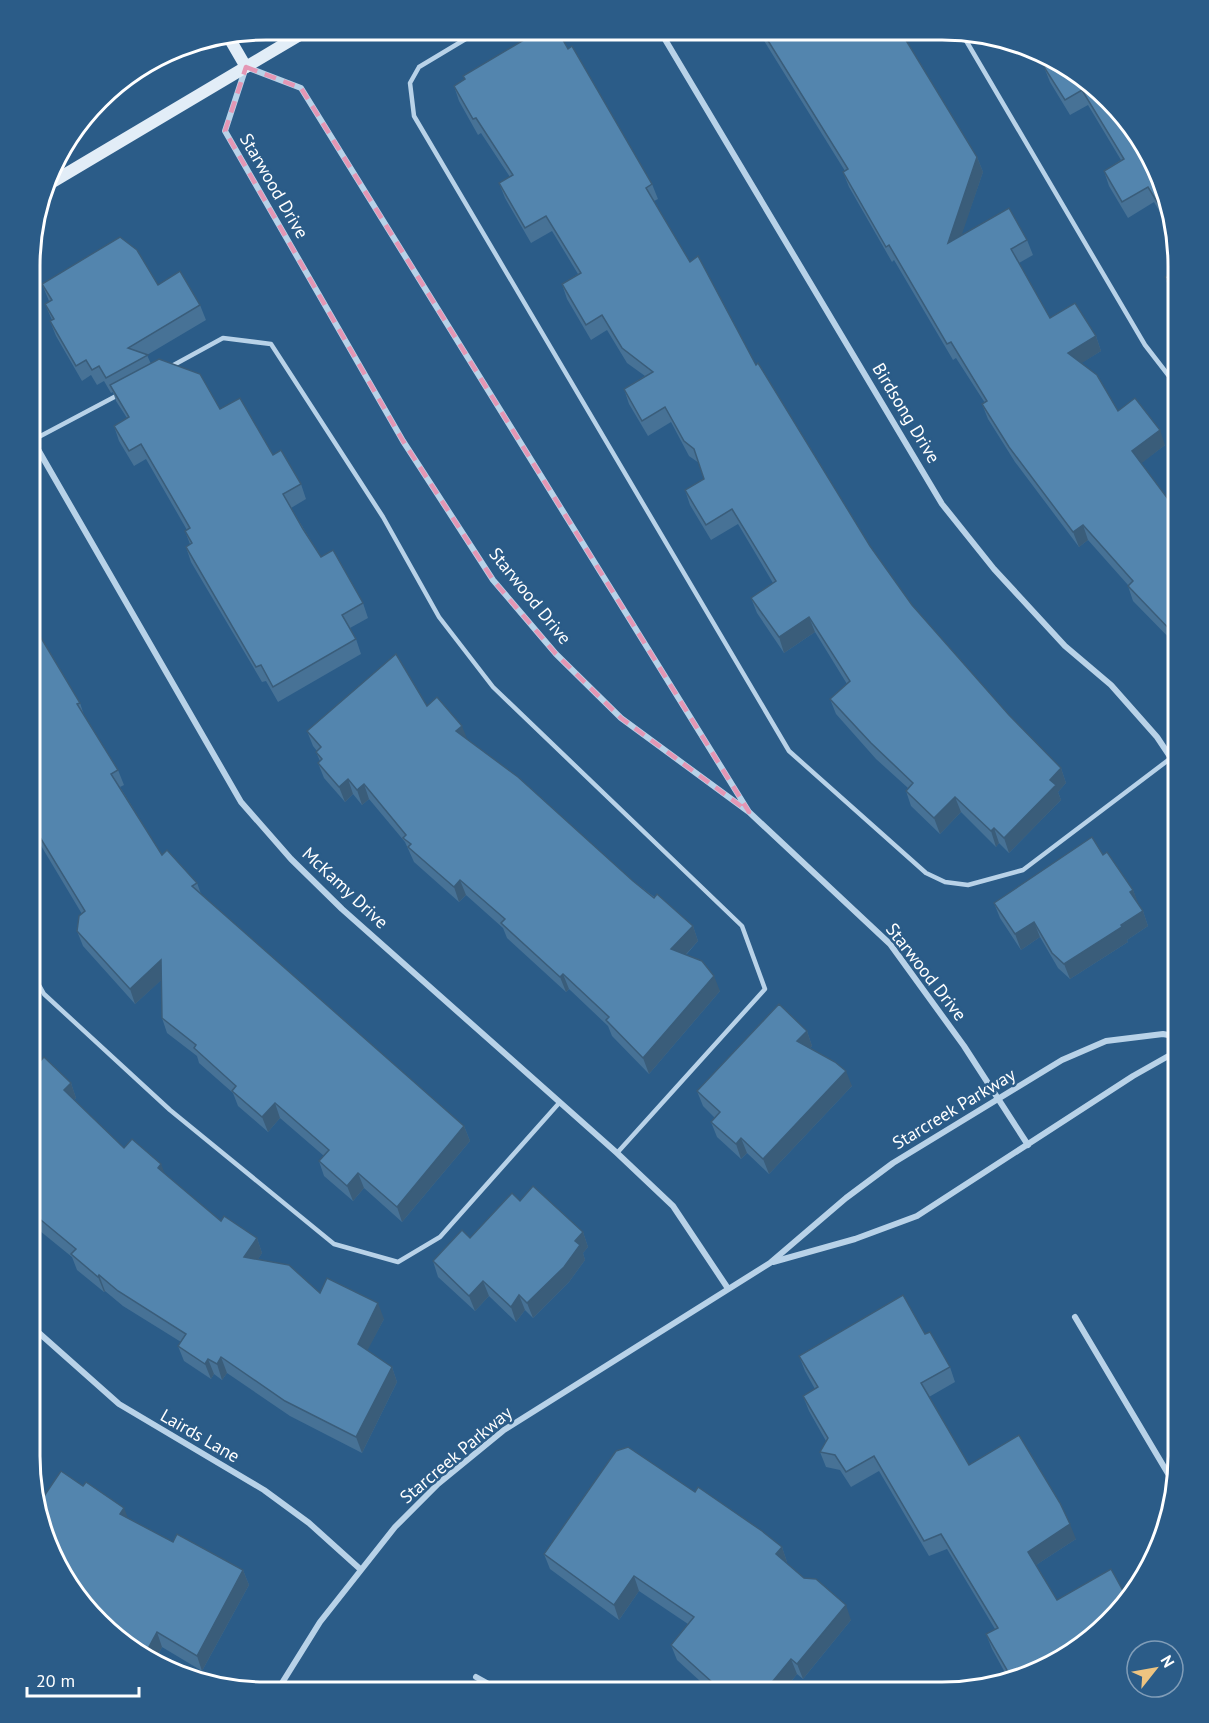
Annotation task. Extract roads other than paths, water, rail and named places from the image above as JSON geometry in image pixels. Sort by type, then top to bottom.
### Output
[{"type":"main road","points":[[58,179],[291,40]]},
{"type":"main road","points":[[232,43],[246,67]]},
{"type":"street","name":"Birdsong Drive","points":[[665,40],[942,504],[994,570],[1065,646],[1111,685],[1157,737],[1168,754]]},
{"type":"street","name":"Starwood Drive","points":[[749,812],[301,88],[246,67],[225,130],[403,441],[494,580],[556,654],[621,718],[749,812],[890,944],[964,1046],[1028,1145]]},
{"type":"street","name":"McKamy Drive","points":[[40,453],[241,802],[291,859],[342,909],[617,1153],[673,1206],[727,1287]]},
{"type":"street","name":"Starcreek Parkway","points":[[283,1682],[320,1622],[359,1568],[395,1527],[438,1484],[504,1430],[727,1287],[770,1263],[846,1198],[893,1163],[1062,1060],[1107,1041],[1168,1035]]},
{"type":"street","name":"Starcreek Parkway","points":[[770,1263],[855,1239],[917,1216],[1133,1076],[1168,1056]]},
{"type":"street","points":[[1075,1317],[1168,1473]]},
{"type":"street","name":"Lairds Lane","points":[[40,1334],[119,1404],[264,1490],[309,1522],[359,1568]]},
{"type":"street","points":[[476,1677],[485,1682]]},
{"type":"lane","points":[[464,40],[419,68],[410,83],[414,116],[789,751],[926,873],[945,882],[968,885],[1023,870],[1168,760]]},
{"type":"lane","points":[[967,42],[1145,345],[1168,375]]},
{"type":"lane","points":[[160,372],[223,338],[271,344],[383,517],[439,617],[493,687],[742,926],[765,989],[617,1153]]},
{"type":"lane","points":[[40,435],[128,389]]},
{"type":"lane","points":[[40,987],[44,994],[170,1110],[334,1244],[398,1262],[440,1237],[560,1102]]}]
